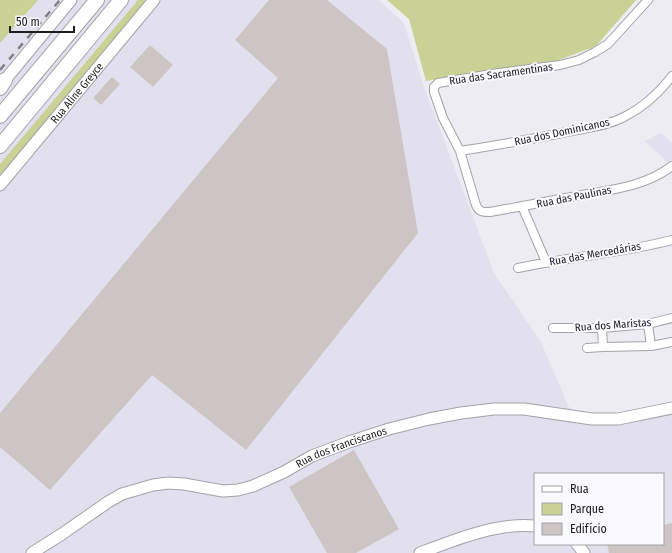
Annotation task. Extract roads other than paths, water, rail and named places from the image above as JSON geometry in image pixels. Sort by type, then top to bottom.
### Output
[{"type":"highway","points":[[0,116],[97,0]]},
{"type":"highway","points":[[0,146],[121,0]]},
{"type":"main road","points":[[2,84],[71,0]]},
{"type":"main road","name":"Rua Aline Greyce","points":[[0,185],[154,0]]},
{"type":"main road","name":"Rua dos Franciscanos","points":[[32,553],[122,494],[153,485],[168,483],[184,484],[223,491],[238,490],[253,486],[284,472],[312,456],[349,442],[389,429],[429,419],[494,409],[524,409],[592,419],[618,419],[672,408]]},
{"type":"main road","points":[[420,553],[485,531],[516,526],[534,526]]},
{"type":"main road","points":[[578,545],[584,553]]},
{"type":"street","name":"Rua das Sacramentinas","points":[[476,205],[460,151],[443,118],[434,92],[436,84],[492,74],[560,65],[579,60],[608,44],[648,0]]},
{"type":"street","name":"Rua dos Dominicanos","points":[[460,151],[548,136],[604,124],[622,118],[641,107],[672,76]]},
{"type":"street","name":"Rua das Paulinas","points":[[476,205],[479,211],[490,212],[615,189],[638,184],[672,166]]},
{"type":"street","points":[[522,206],[546,262]]},
{"type":"street","name":"Rua das Mercedárias","points":[[518,268],[672,240]]},
{"type":"street","name":"Rua dos Maristas","points":[[553,328],[602,328],[648,324],[672,318]]},
{"type":"street","points":[[648,324],[651,346]]},
{"type":"street","points":[[602,328],[603,347]]},
{"type":"street","points":[[587,348],[651,346],[672,342]]},
{"type":"railway","points":[[0,70],[60,0]]}]
